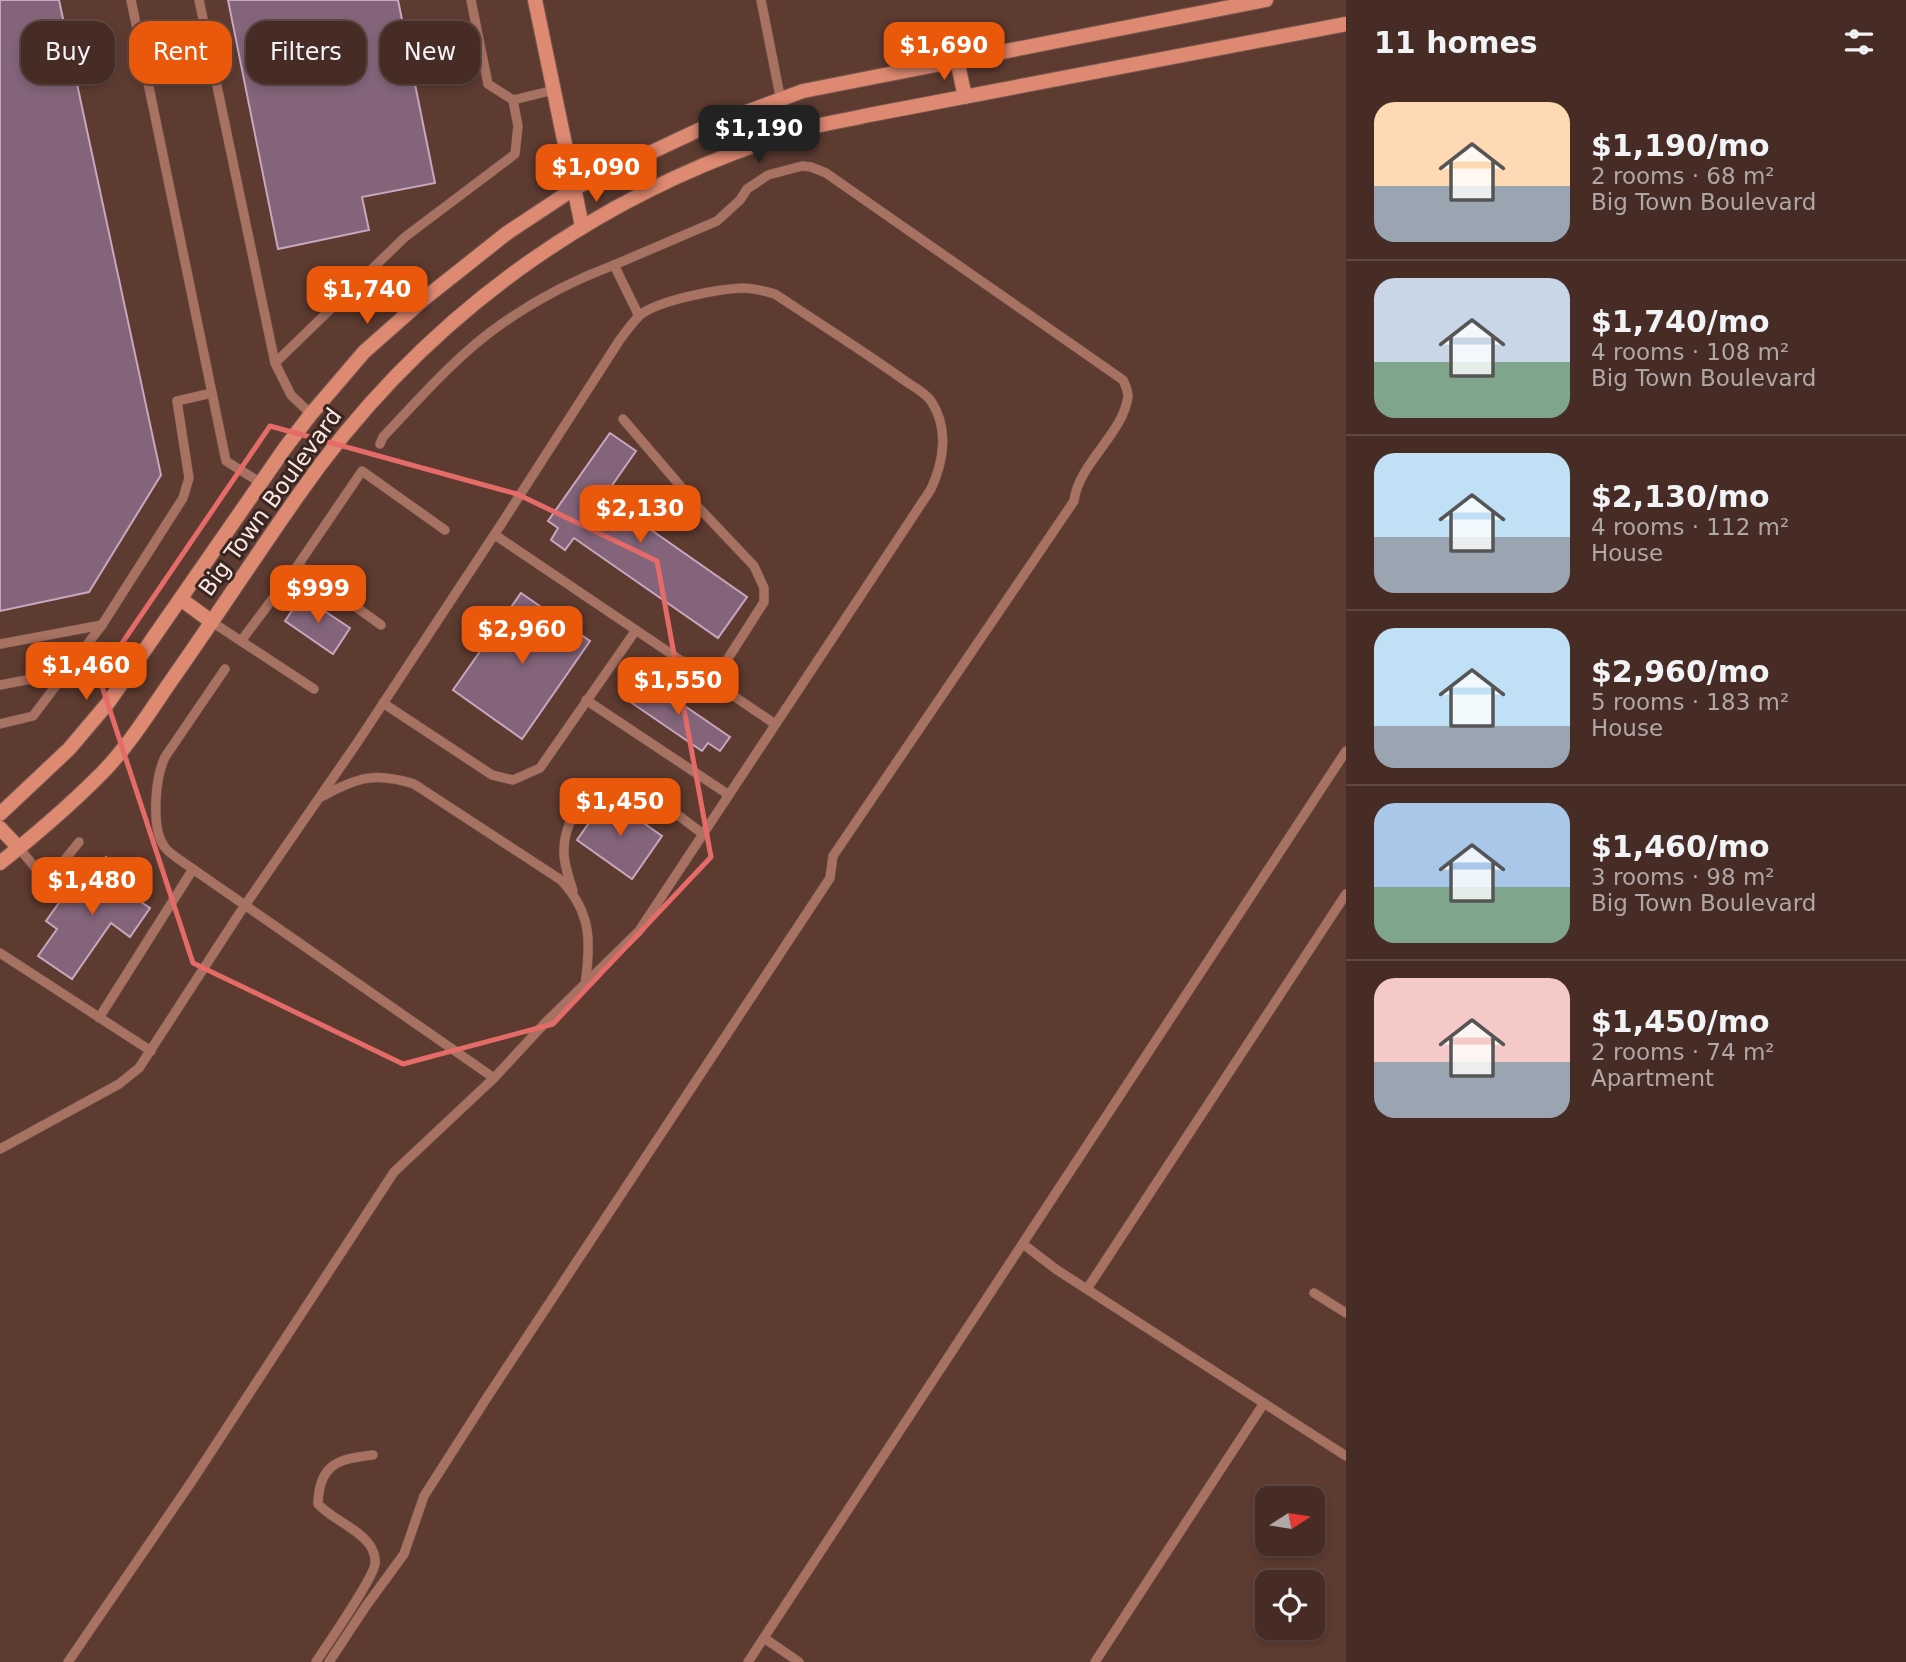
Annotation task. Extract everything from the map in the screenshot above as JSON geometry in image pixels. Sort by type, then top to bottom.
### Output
[{"type":"main road","points":[[535,0],[582,226]]},
{"type":"main road","name":"Big Town Boulevard","points":[[0,814],[69,749],[108,703],[311,414],[364,352],[425,298],[507,233],[575,188],[703,128],[779,99],[861,78],[1266,0]]},
{"type":"main road","name":"Big Town Boulevard","points":[[0,863],[47,826],[99,776],[142,723],[298,495],[336,444],[396,374],[452,321],[533,258],[582,226],[662,184],[788,136],[856,118],[1346,24]]},
{"type":"main road","points":[[957,60],[965,97]]},
{"type":"main road","points":[[182,600],[212,622]]},
{"type":"main road","points":[[0,828],[19,848]]},
{"type":"lane","points":[[131,0],[226,461],[261,483]]},
{"type":"lane","points":[[199,0],[275,363],[291,395],[311,414]]},
{"type":"lane","points":[[471,0],[488,84],[513,100],[554,90]]},
{"type":"lane","points":[[761,0],[788,136]]},
{"type":"lane","points":[[275,363],[405,237],[515,154],[518,126],[513,100]]},
{"type":"lane","points":[[329,1662],[404,1554],[424,1496],[830,878],[833,856],[1074,501],[1083,478],[1124,411],[1128,393],[1123,380],[826,173],[811,167],[794,167],[768,175],[747,190],[717,221],[542,297],[499,325],[464,354],[426,392],[383,437],[380,444]]},
{"type":"lane","points":[[614,265],[639,316]]},
{"type":"lane","points":[[0,1149],[119,1084],[139,1068],[245,905],[495,535],[619,341],[639,316],[653,307],[675,300],[727,290],[761,289],[775,294],[930,400],[939,419],[943,454],[931,489],[639,931],[545,1023],[494,1078],[394,1172],[198,1472],[68,1660]]},
{"type":"lane","points":[[0,724],[33,716],[102,625],[183,498],[188,478],[177,401],[212,393]]},
{"type":"lane","points":[[623,419],[700,509],[754,566],[764,588],[764,602],[713,682]]},
{"type":"lane","points":[[241,641],[298,565],[362,471],[445,530]]},
{"type":"lane","points":[[495,535],[775,724]]},
{"type":"lane","points":[[298,565],[381,625]]},
{"type":"lane","points":[[212,622],[314,689]]},
{"type":"lane","points":[[0,644],[102,625]]},
{"type":"lane","points":[[383,704],[492,775],[513,780],[540,768],[636,630]]},
{"type":"lane","points":[[225,669],[158,770],[157,822],[163,846],[494,1078]]},
{"type":"lane","points":[[0,685],[67,672]]},
{"type":"lane","points":[[586,700],[729,795]]},
{"type":"lane","points":[[748,1662],[1346,751]]},
{"type":"lane","points":[[319,797],[349,782],[367,777],[392,777],[414,784],[561,880],[574,896],[586,920],[589,958],[584,986]]},
{"type":"lane","points":[[574,896],[564,849],[570,823],[587,797],[618,787],[633,790],[661,804],[703,834]]},
{"type":"lane","points":[[19,848],[47,881],[79,842]]},
{"type":"lane","points":[[99,1018],[193,869]]},
{"type":"lane","points":[[1087,1289],[1346,894]]},
{"type":"lane","points":[[0,953],[151,1051]]},
{"type":"lane","points":[[1023,1244],[1087,1289],[1346,1456]]},
{"type":"lane","points":[[1314,1293],[1346,1313]]},
{"type":"lane","points":[[1095,1662],[1264,1403]]},
{"type":"lane","points":[[316,1662],[367,1581],[375,1563],[374,1552],[369,1544],[318,1504],[318,1489],[327,1469],[338,1461],[373,1455]]},
{"type":"lane","points":[[764,1638],[799,1662]]},
{"type":"highlighted area","points":[[270,426],[517,494],[657,561],[711,857],[553,1024],[403,1064],[193,963],[99,677]]},
{"type":"building","points":[[0,0],[59,0],[64,21],[21,21],[21,84],[77,84],[161,475],[89,592],[0,611]]},
{"type":"building","points":[[228,0],[398,0],[402,21],[380,21],[380,84],[415,84],[435,183],[362,197],[369,230],[278,249]]},
{"type":"building","points":[[610,433],[636,451],[604,497],[747,597],[718,638],[574,538],[565,550],[551,540],[558,528],[548,521]]},
{"type":"building","points":[[521,593],[590,641],[522,739],[453,690]]},
{"type":"building","points":[[302,596],[350,628],[333,654],[285,621]]},
{"type":"building","points":[[644,678],[730,737],[720,751],[708,743],[702,751],[629,701]]},
{"type":"building","points":[[607,797],[662,836],[632,879],[577,840]]},
{"type":"building","points":[[106,857],[138,880],[129,894],[150,908],[130,937],[111,923],[72,979],[38,956],[57,929],[46,921],[66,893],[76,899]]}]
